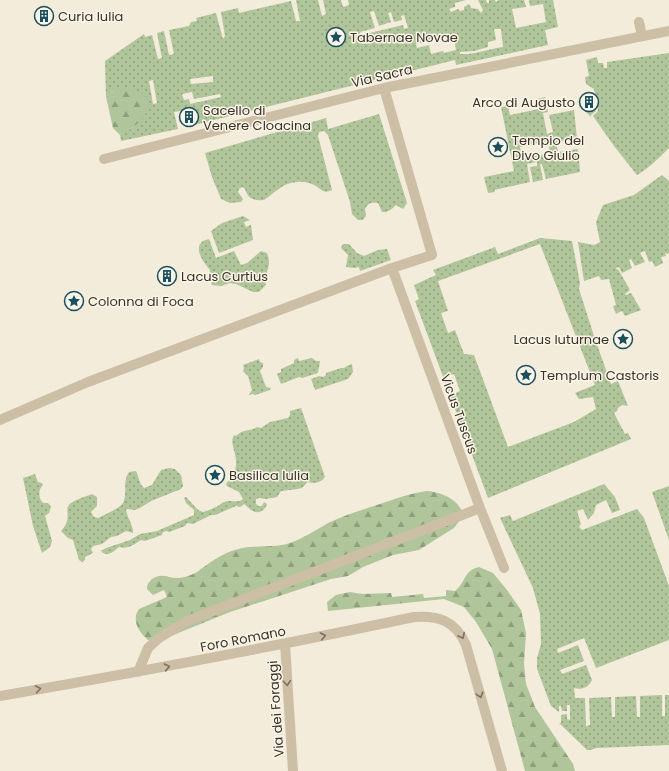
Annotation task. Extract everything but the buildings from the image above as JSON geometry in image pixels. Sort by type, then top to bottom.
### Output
[{"type":"street","points":[[639,22],[642,36]]},
{"type":"street","name":"Via Sacra","points":[[104,159],[384,88],[669,31]]},
{"type":"street","points":[[0,420],[88,382],[392,268],[432,255],[384,88]]},
{"type":"street","name":"Vicus Tuscus","points":[[392,268],[480,508],[504,568]]},
{"type":"street","points":[[138,672],[148,648],[159,638],[187,622],[480,508]]},
{"type":"street","name":"Foro Romano","points":[[0,696],[138,672],[285,644],[414,617],[426,616],[446,622],[459,630],[470,657],[502,771]]},
{"type":"street","name":"Via dei Foraggi","points":[[285,644],[293,771]]},
{"type":"green space","points":[[296,0],[318,0],[322,16],[326,14],[323,0],[341,0],[343,7],[349,5],[348,0],[466,0],[455,3],[455,7],[449,9],[451,12],[458,9],[460,11],[464,10],[464,7],[469,4],[471,8],[478,9],[481,13],[483,10],[478,0],[486,0],[487,3],[489,3],[489,0],[495,0],[496,2],[499,0],[524,0],[526,7],[512,9],[516,28],[546,22],[543,4],[530,6],[529,0],[553,0],[558,27],[545,30],[548,45],[456,65],[455,60],[194,125],[190,109],[187,109],[188,116],[183,117],[180,111],[174,112],[178,129],[121,141],[120,135],[135,126],[115,89],[106,97],[105,61],[144,34],[145,37],[152,35],[158,59],[162,58],[157,33],[164,31],[169,55],[174,54],[169,30],[189,26],[191,22],[197,21],[196,18],[216,13],[223,39],[225,36],[221,12],[238,8],[239,13],[291,1],[296,21],[300,21]],"holes":[[[374,11],[379,26],[391,22],[388,13],[391,12],[394,22],[402,20],[401,16],[404,15],[408,28],[404,29],[403,25],[361,35],[360,32],[375,28],[370,12]],[[494,29],[501,29],[503,47],[476,53],[460,54],[460,52],[474,51],[488,47],[488,42],[496,40]],[[453,35],[456,50],[431,54],[429,45],[417,48],[416,44]],[[213,76],[213,82],[191,84],[190,79]],[[153,80],[157,103],[153,104],[149,81]],[[192,92],[194,99],[220,94],[221,97],[190,104],[189,99],[184,100],[182,94]]]},
{"type":"green space","points":[[669,53],[669,148],[650,166],[637,175],[593,116],[598,111],[594,89],[586,84],[585,77],[589,76],[586,60],[597,57],[598,63],[603,63],[604,68],[607,68],[607,62]]},
{"type":"green space","points":[[126,87],[138,91],[146,96],[149,103],[148,110],[138,123],[120,135],[113,128],[106,97],[115,89]]},
{"type":"green space","points":[[545,97],[548,112],[543,113],[547,134],[553,132],[549,115],[574,110],[577,138],[556,142],[558,152],[578,149],[580,172],[546,179],[542,164],[540,164],[543,180],[533,182],[530,167],[537,166],[537,162],[527,164],[530,182],[494,190],[495,192],[488,193],[484,177],[514,171],[501,107],[508,106],[510,115],[539,109],[537,99]],"holes":[[[548,141],[550,153],[522,159],[520,147]]]},
{"type":"green space","points":[[594,99],[596,111],[591,115],[591,117],[584,110],[582,104],[586,108],[590,101]]},
{"type":"green space","points":[[379,114],[407,203],[403,209],[396,205],[388,211],[382,212],[378,203],[372,203],[367,205],[365,209],[366,216],[363,220],[358,220],[352,214],[350,202],[328,135],[324,131],[319,132],[318,136],[332,190],[325,192],[312,184],[299,182],[287,184],[279,188],[264,200],[252,199],[242,187],[238,192],[243,199],[241,202],[230,203],[221,199],[212,177],[205,153],[326,118],[328,129]]},
{"type":"green space","points":[[662,175],[669,181],[669,253],[665,253],[666,256],[661,257],[663,263],[655,267],[652,261],[649,262],[645,251],[640,253],[645,262],[635,266],[631,259],[629,260],[632,268],[622,273],[619,267],[616,268],[630,290],[625,294],[631,293],[641,310],[625,316],[622,311],[616,314],[613,306],[616,305],[609,279],[601,280],[599,276],[584,281],[578,242],[594,245],[600,242],[596,222],[603,205],[634,195]]},
{"type":"green space","points":[[243,216],[250,220],[244,222],[246,227],[251,225],[253,240],[219,253],[211,231],[222,223]]},
{"type":"green space","points":[[540,238],[572,241],[580,283],[579,289],[595,339],[611,384],[618,381],[628,406],[622,405],[614,413],[625,434],[628,433],[631,439],[488,498],[415,301],[419,299],[414,285],[436,275],[433,270],[495,247],[498,254]],"holes":[[[540,244],[595,385],[575,393],[579,399],[593,397],[596,409],[574,422],[508,447],[474,355],[464,354],[455,330],[448,333],[441,313],[448,311],[438,281]],[[454,374],[460,391],[453,394],[446,376]]]},
{"type":"green space","points":[[209,239],[216,258],[234,251],[241,265],[247,263],[261,251],[267,253],[269,258],[269,266],[265,281],[266,285],[259,292],[253,292],[236,284],[230,283],[221,286],[212,285],[209,276],[210,270],[199,253],[200,244]]},
{"type":"green space","points":[[343,244],[349,244],[357,253],[364,256],[378,250],[387,249],[391,260],[360,271],[359,267],[346,267],[348,255],[341,248]]},
{"type":"green space","points":[[298,358],[299,361],[312,358],[316,361],[320,361],[318,373],[302,378],[299,377],[281,384],[277,374],[281,372],[281,369],[294,363],[294,360]]},
{"type":"green space","points":[[259,359],[260,362],[263,363],[263,367],[260,371],[266,387],[271,388],[270,390],[255,395],[249,395],[252,390],[248,376],[243,371],[243,365]]},
{"type":"green space","points":[[352,364],[353,372],[348,379],[315,390],[311,379],[319,376],[323,377],[326,373]]},
{"type":"green space","points":[[301,408],[325,477],[321,481],[314,483],[307,482],[301,488],[281,491],[277,497],[256,499],[256,504],[258,506],[262,506],[264,502],[267,504],[260,512],[255,512],[244,504],[240,507],[236,506],[215,515],[211,515],[193,524],[187,523],[185,526],[169,532],[163,532],[162,535],[145,541],[141,540],[134,545],[122,548],[119,547],[110,553],[105,554],[101,551],[130,540],[140,534],[157,531],[194,515],[194,510],[186,503],[184,498],[186,497],[198,510],[203,512],[217,507],[224,502],[243,499],[239,492],[226,484],[234,473],[236,467],[232,443],[234,435],[236,436],[241,432],[257,427],[261,428],[270,422],[288,418],[290,411]]},
{"type":"green space","points":[[169,468],[175,469],[181,475],[183,486],[181,489],[151,501],[135,510],[127,509],[126,510],[133,533],[126,531],[117,536],[111,537],[102,544],[93,546],[91,549],[93,553],[85,557],[85,560],[82,562],[79,560],[73,540],[68,538],[61,531],[67,522],[67,510],[70,503],[92,494],[97,497],[97,506],[91,512],[94,517],[98,518],[123,503],[126,480],[129,472],[136,471],[144,488],[152,485],[161,470]]},
{"type":"green space","points":[[35,474],[38,482],[42,483],[43,485],[39,491],[39,496],[43,503],[48,503],[51,507],[49,513],[45,516],[52,541],[50,547],[42,553],[33,526],[23,478]]},
{"type":"green space","points":[[604,484],[615,497],[620,510],[612,513],[606,500],[596,505],[594,513],[588,520],[583,509],[577,511],[581,524],[579,527],[582,530],[637,509],[644,518],[669,586],[669,640],[596,668],[584,638],[557,649],[558,653],[578,645],[584,661],[560,670],[562,674],[586,665],[592,680],[589,685],[584,688],[574,688],[575,698],[585,698],[586,726],[590,725],[589,698],[611,697],[612,717],[615,717],[615,697],[636,696],[637,717],[640,717],[640,696],[662,695],[662,716],[665,716],[665,695],[669,695],[669,745],[596,748],[587,750],[559,723],[561,723],[561,715],[567,714],[567,719],[570,720],[570,705],[567,705],[567,711],[562,711],[561,706],[559,706],[559,712],[551,706],[537,669],[537,658],[541,644],[540,614],[533,588],[500,518],[510,515],[513,521]]},
{"type":"green space","points":[[669,486],[669,540],[652,492]]},
{"type":"green space","points":[[427,491],[438,493],[450,498],[458,505],[463,516],[454,528],[419,550],[393,555],[363,567],[348,576],[331,579],[230,612],[166,638],[148,640],[137,626],[136,617],[139,609],[167,597],[164,590],[153,595],[147,589],[149,582],[156,577],[162,576],[179,578],[188,576],[220,556],[231,551],[248,547],[284,545],[347,515],[403,496]]},
{"type":"green space","points":[[479,567],[493,573],[521,610],[526,633],[524,664],[526,684],[535,707],[573,764],[575,771],[525,771],[492,649],[476,622],[464,607],[444,599],[328,611],[327,602],[336,595],[350,592],[362,594],[391,593],[392,597],[423,594],[424,598],[446,596],[446,590],[455,591],[462,584],[470,571]]},
{"type":"place","name":"Curia Iulia","points":[[44,16]]},
{"type":"place","name":"Tabernae Novae","points":[[336,37]]},
{"type":"place","name":"Arco di Augusto","points":[[589,102]]},
{"type":"place","name":"Sacello di Venere Cloacina","points":[[189,117]]},
{"type":"place","name":"Tempio del Divo Giulio","points":[[498,147]]},
{"type":"place","name":"Lacus Curtius","points":[[167,276]]},
{"type":"place","name":"Colonna di Foca","points":[[74,301]]},
{"type":"place","name":"Lacus Iuturnae","points":[[623,339]]},
{"type":"place","name":"Templum Castoris","points":[[526,375]]},
{"type":"place","name":"Basilica Iulia","points":[[215,475]]}]
